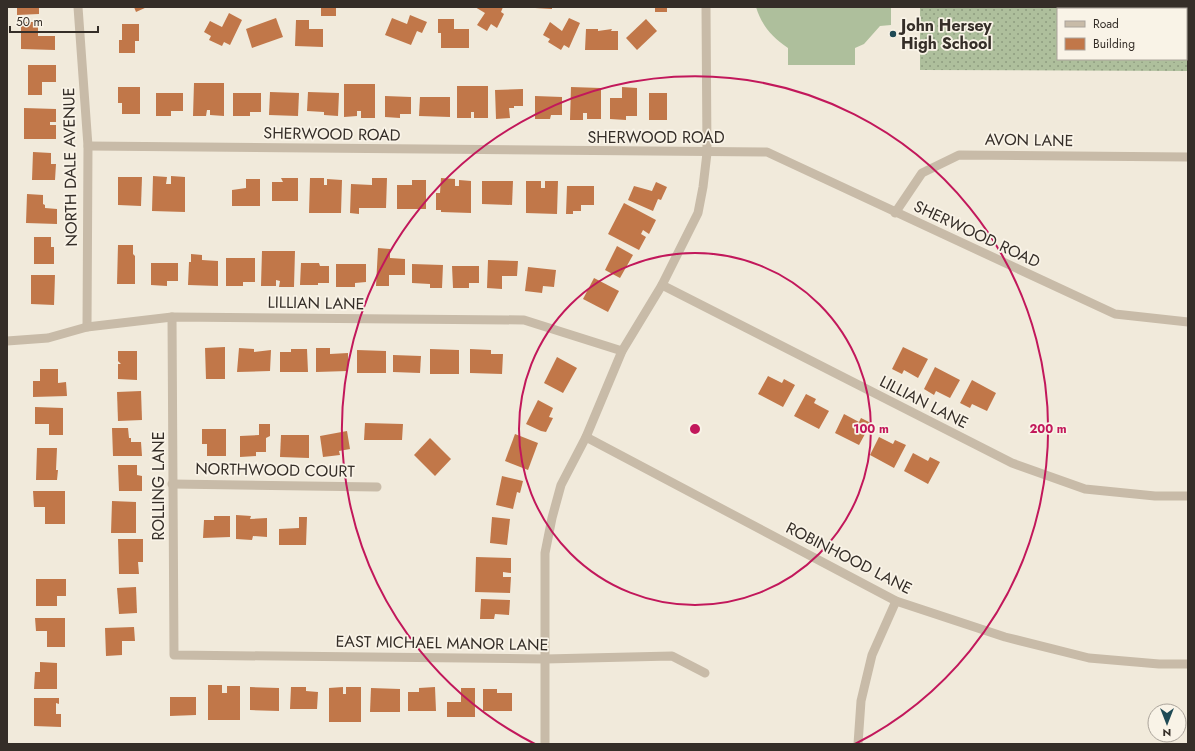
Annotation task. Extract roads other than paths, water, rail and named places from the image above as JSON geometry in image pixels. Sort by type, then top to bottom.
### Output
[{"type":"street","name":"NORTH DALE AVENUE","points":[[78,7],[88,146],[87,327]]},
{"type":"street","points":[[545,744],[545,553],[561,485],[586,437],[622,351],[662,285],[698,213],[707,153],[706,7]]},
{"type":"street","name":"SHERWOOD ROAD","points":[[88,146],[707,153],[768,152],[895,213],[1115,314],[1188,322]]},
{"type":"street","name":"AVON LANE","points":[[895,213],[922,173],[959,155],[1188,157]]},
{"type":"street","name":"LILLIAN LANE","points":[[662,285],[1012,463],[1085,488],[1155,496],[1188,496]]},
{"type":"street","name":"LILLIAN LANE","points":[[7,341],[48,338],[87,327],[172,317],[524,320],[622,351]]},
{"type":"street","name":"ROLLING LANE","points":[[172,317],[174,655]]},
{"type":"street","name":"ROBINHOOD LANE","points":[[586,437],[896,601],[1005,637],[1089,658],[1159,664],[1188,664]]},
{"type":"street","name":"NORTHWOOD COURT","points":[[172,484],[377,487]]},
{"type":"street","points":[[858,744],[861,701],[872,654],[896,601]]},
{"type":"street","name":"EAST MICHAEL MANOR LANE","points":[[174,655],[544,659],[672,656],[705,673]]},
{"type":"place","name":"John Hersey High School","points":[[893,34]]}]
